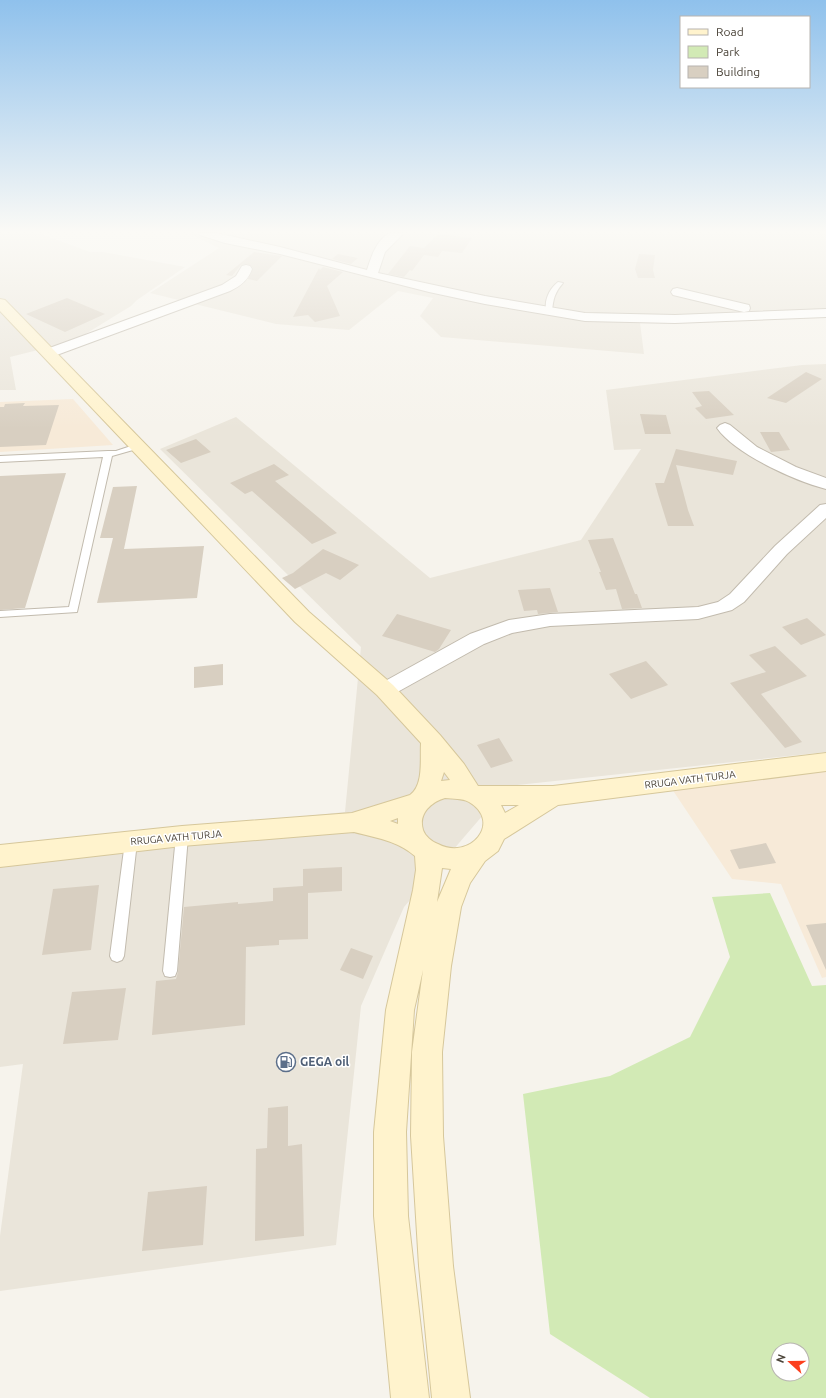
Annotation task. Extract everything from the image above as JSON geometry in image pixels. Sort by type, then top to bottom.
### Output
[{"type":"street","points":[[48,353],[198,298]]},
{"type":"street","points":[[473,298],[585,317],[626,319],[825,314]]},
{"type":"street","points":[[702,298],[778,314]]},
{"type":"street","points":[[0,303],[302,617],[385,690],[432,741],[474,794],[489,805],[495,818],[486,843],[459,878],[448,907],[437,966],[427,1052],[428,1136],[436,1266],[452,1398]]},
{"type":"street","points":[[725,428],[751,450],[790,470],[826,484]]},
{"type":"street","points":[[385,690],[477,640],[517,626],[550,620],[698,613],[725,606],[737,598],[781,550],[826,509]]},
{"type":"street","points":[[410,1398],[391,1216],[390,1132],[400,1010],[429,870],[421,846],[410,828],[411,814],[421,800],[432,772],[432,741]]},
{"type":"street","name":"RRUGA VATH TURJA","points":[[352,823],[421,800],[430,793],[445,789],[462,790],[474,794],[553,796],[826,762]]},
{"type":"street","name":"RRUGA VATH TURJA","points":[[0,856],[182,836],[352,823],[380,827],[421,846],[442,858],[460,858],[486,843],[553,796]]},
{"type":"lane","points":[[550,312],[551,298]]},
{"type":"lane","points":[[0,459],[108,454],[137,446]]},
{"type":"lane","points":[[0,614],[73,610],[108,454]]},
{"type":"lane","points":[[170,971],[182,836]]},
{"type":"lane","points":[[117,956],[132,842]]},
{"type":"shaded area","points":[[0,298],[140,298],[131,306],[74,341],[10,357],[16,390],[0,390]]},
{"type":"shaded area","points":[[171,298],[389,298],[349,330],[276,324]]},
{"type":"shaded area","points":[[433,298],[826,298],[826,316],[640,323],[644,354],[441,337],[420,316]]},
{"type":"shaded area","points":[[826,364],[826,752],[508,786],[404,907],[361,1006],[336,1245],[0,1291],[0,1236],[23,1064],[0,1067],[0,848],[345,812],[361,647],[160,449],[236,417],[430,578],[581,540],[641,449],[614,450],[606,390],[802,365]]},
{"type":"shaded area","points":[[73,399],[113,445],[0,452],[0,402]]},
{"type":"shaded area","points":[[826,766],[826,977],[822,978],[781,884],[732,879],[672,789]]},
{"type":"green space","points":[[770,893],[812,986],[826,985],[826,1398],[650,1398],[550,1334],[523,1094],[610,1076],[690,1037],[730,957],[712,897]]},
{"type":"building","points":[[68,298],[105,314],[65,332],[26,314]]},
{"type":"building","points":[[303,298],[332,298],[340,316],[315,322],[308,315],[293,317]]},
{"type":"building","points":[[806,372],[822,379],[786,403],[767,398]]},
{"type":"building","points":[[709,391],[734,415],[706,419],[695,408],[702,406],[692,392]]},
{"type":"building","points":[[25,403],[23,406],[59,405],[46,445],[0,447],[0,407],[4,407],[5,404]]},
{"type":"building","points":[[640,414],[666,415],[671,434],[645,434]]},
{"type":"building","points":[[760,432],[779,432],[790,450],[771,452]]},
{"type":"building","points":[[196,439],[211,452],[181,463],[166,450]]},
{"type":"building","points":[[676,449],[737,461],[733,475],[676,465],[688,510],[694,526],[668,526],[655,483],[664,483]]},
{"type":"building","points":[[274,464],[289,475],[275,481],[337,533],[312,544],[252,491],[245,494],[230,483]]},
{"type":"building","points":[[66,473],[25,608],[0,610],[0,476]]},
{"type":"building","points":[[137,486],[124,549],[204,546],[197,598],[97,603],[113,538],[100,538],[113,487]]},
{"type":"building","points":[[613,538],[642,608],[622,609],[616,589],[606,590],[599,572],[601,572],[588,540]]},
{"type":"building","points":[[323,549],[359,565],[340,580],[326,573],[295,589],[282,578],[293,573]]},
{"type":"building","points":[[550,588],[558,612],[538,614],[537,610],[524,611],[518,590]]},
{"type":"building","points":[[397,614],[451,630],[439,649],[435,652],[382,636]]},
{"type":"building","points":[[807,618],[826,635],[801,645],[782,627]]},
{"type":"building","points":[[775,646],[807,676],[761,694],[802,742],[785,748],[730,683],[766,672],[749,655]]},
{"type":"building","points":[[646,661],[668,685],[631,699],[609,674]]},
{"type":"building","points":[[223,664],[223,685],[194,688],[194,667]]},
{"type":"building","points":[[499,738],[513,761],[491,768],[477,745]]},
{"type":"building","points":[[766,843],[776,863],[739,869],[730,850]]},
{"type":"building","points":[[342,867],[342,891],[308,893],[308,939],[279,940],[279,945],[246,947],[245,1025],[152,1035],[156,981],[176,979],[178,972],[184,907],[238,902],[238,904],[273,901],[273,888],[303,886],[303,869]]},
{"type":"building","points":[[99,885],[91,950],[42,955],[53,889]]},
{"type":"building","points":[[826,923],[826,970],[806,925]]},
{"type":"building","points":[[351,948],[373,956],[363,979],[340,970]]},
{"type":"building","points":[[126,988],[118,1040],[63,1044],[72,992]]},
{"type":"building","points":[[288,1106],[288,1146],[302,1144],[304,1236],[255,1241],[256,1149],[267,1148],[268,1108]]},
{"type":"building","points":[[207,1186],[203,1245],[142,1251],[148,1192]]},
{"type":"place","name":"GEGA oil","points":[[286,1062]]}]
